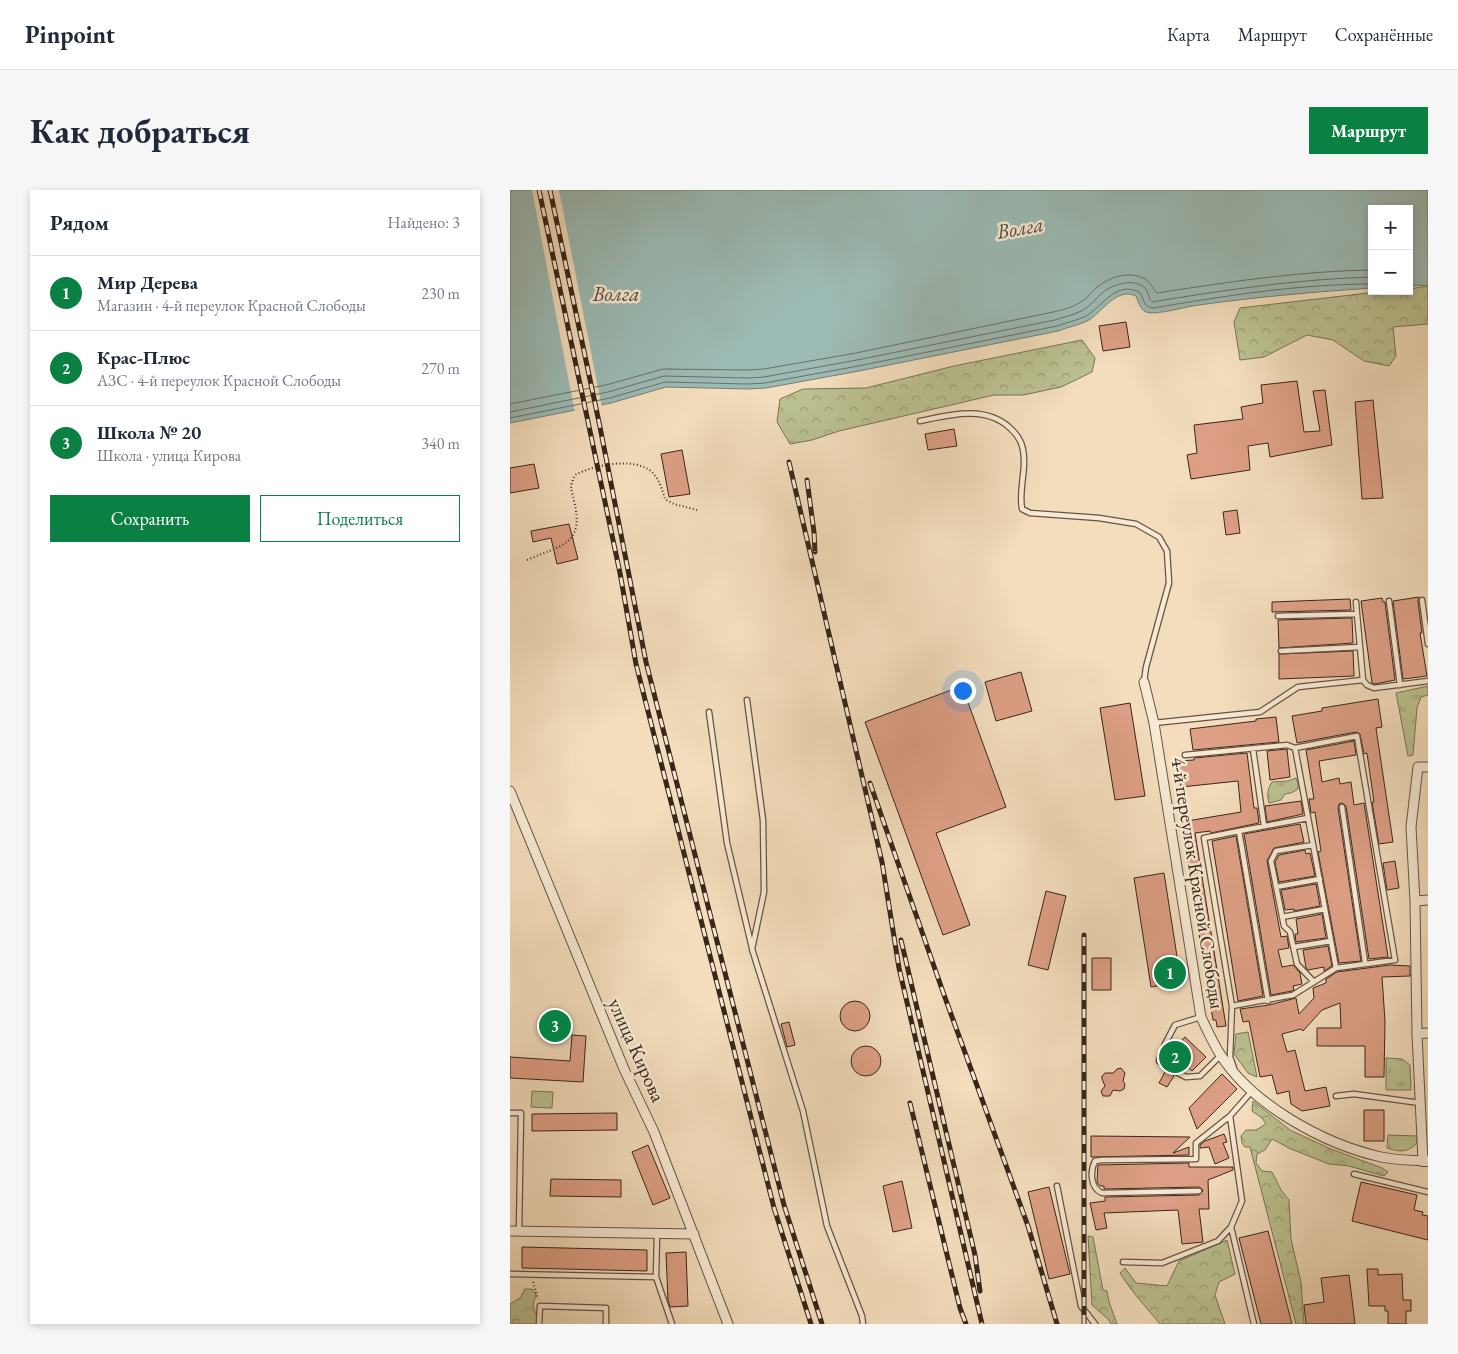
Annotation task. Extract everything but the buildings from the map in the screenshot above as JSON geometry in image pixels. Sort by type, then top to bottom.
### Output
[{"type":"street","name":"4-й переулок Красной Слободы","points":[[1144,682],[1154,723],[1201,1017],[1221,1055],[1235,1073],[1253,1090],[1294,1122],[1343,1146],[1382,1157],[1425,1161]]},
{"type":"street","points":[[1425,1161],[1417,1034],[1415,901],[1411,827],[1418,767],[1428,767]]},
{"type":"street","name":"улица Кирова","points":[[510,791],[620,1061],[654,1132],[728,1324]]},
{"type":"street","points":[[1415,901],[1428,900]]},
{"type":"street","points":[[1417,1034],[1428,1033]]},
{"type":"street","points":[[515,1231],[694,1234]]},
{"type":"lane","points":[[920,421],[948,415],[971,413],[992,417],[1007,425],[1020,437],[1024,461],[1020,499],[1022,509],[1030,513],[1099,518],[1136,524],[1159,537],[1167,551],[1169,582],[1146,667],[1144,682]]},
{"type":"lane","points":[[1422,600],[1428,644]]},
{"type":"lane","points":[[1389,601],[1400,685]]},
{"type":"lane","points":[[1356,602],[1363,680],[1367,685],[1374,688],[1428,681]]},
{"type":"lane","points":[[1278,616],[1357,614]]},
{"type":"lane","points":[[1281,651],[1360,647]]},
{"type":"lane","points":[[1154,723],[1260,712],[1298,687],[1363,680]]},
{"type":"lane","points":[[747,700],[763,820],[764,892],[752,949]]},
{"type":"lane","points":[[709,712],[727,843],[752,949],[802,1112],[827,1226],[862,1316],[863,1324]]},
{"type":"lane","points":[[1185,755],[1287,745],[1295,748],[1357,736],[1395,960],[1366,962],[1336,968],[1292,995],[1268,1001],[1232,1006]]},
{"type":"lane","points":[[1295,748],[1336,968]]},
{"type":"lane","points":[[1253,749],[1264,826]]},
{"type":"lane","points":[[1342,807],[1366,962]]},
{"type":"lane","points":[[1235,1073],[1230,1057],[1232,1006],[1204,838],[1308,818]]},
{"type":"lane","points":[[1239,831],[1268,1001]]},
{"type":"lane","points":[[1313,845],[1276,851],[1271,861],[1284,926],[1290,932],[1298,964],[1314,982]]},
{"type":"lane","points":[[1276,887],[1320,879]]},
{"type":"lane","points":[[1282,917],[1325,909]]},
{"type":"lane","points":[[1294,948],[1331,941]]},
{"type":"lane","points":[[1168,1067],[1159,1061],[1175,1025],[1201,1017]]},
{"type":"lane","points":[[1176,1072],[1186,1077],[1200,1076],[1221,1055]]},
{"type":"lane","points":[[1199,1191],[1102,1193],[1093,1186],[1092,1167],[1095,1161],[1102,1160],[1196,1159],[1196,1143],[1230,1116],[1253,1090]]},
{"type":"lane","points":[[1336,1096],[1354,1094],[1420,1103]]},
{"type":"lane","points":[[510,1113],[521,1113],[515,1231]]},
{"type":"lane","points":[[1123,1262],[1162,1262],[1218,1241],[1231,1227],[1242,1201],[1230,1116]]},
{"type":"lane","points":[[1354,1174],[1428,1192]]},
{"type":"lane","points":[[1057,1186],[1081,1306],[1095,1324]]},
{"type":"lane","points":[[1231,1227],[1254,1324]]},
{"type":"lane","points":[[657,1234],[656,1277],[672,1324]]},
{"type":"lane","points":[[510,1274],[656,1277]]},
{"type":"lane","points":[[539,1324],[540,1306],[606,1308],[606,1324]]},
{"type":"path","points":[[527,560],[566,542],[576,534],[578,521],[570,486],[575,475],[590,469],[616,464],[633,465],[648,469],[659,481],[665,500],[697,510]]},
{"type":"path","points":[[530,1275],[540,1306]]},
{"type":"green space","points":[[1428,286],[1428,324],[1393,327],[1396,356],[1389,366],[1364,361],[1333,340],[1307,335],[1264,357],[1240,360],[1234,322],[1240,308],[1368,293],[1368,295],[1413,295],[1413,288]]},
{"type":"green space","points":[[1082,340],[1095,358],[1092,372],[1061,387],[1023,395],[994,395],[790,444],[777,422],[780,399],[803,389],[866,388],[954,366]]},
{"type":"green space","points":[[1428,686],[1428,695],[1421,697],[1417,708],[1413,755],[1408,756],[1396,693]]},
{"type":"green space","points":[[1296,778],[1298,789],[1285,794],[1281,800],[1269,803],[1268,792],[1272,782],[1288,781]]},
{"type":"green space","points":[[1248,1032],[1257,1077],[1248,1073],[1234,1054],[1236,1034]]},
{"type":"green space","points":[[1386,1058],[1402,1059],[1410,1065],[1411,1090],[1386,1090]]},
{"type":"green space","points":[[532,1091],[553,1092],[552,1108],[531,1107]]},
{"type":"green space","points":[[1253,1101],[1290,1130],[1388,1172],[1384,1176],[1349,1166],[1329,1164],[1291,1149],[1272,1139],[1265,1150],[1257,1154],[1256,1163],[1262,1171],[1272,1172],[1281,1190],[1289,1200],[1291,1239],[1301,1282],[1304,1324],[1296,1324],[1250,1147],[1245,1147],[1242,1143],[1241,1136],[1246,1130],[1256,1130],[1266,1124],[1262,1118],[1252,1111]]},
{"type":"green space","points":[[1388,1135],[1417,1136],[1417,1143],[1407,1150],[1399,1151],[1387,1148]]},
{"type":"green space","points":[[1088,1236],[1093,1237],[1103,1290],[1107,1291],[1117,1324],[1111,1324],[1092,1305]]},
{"type":"green space","points":[[1227,1240],[1235,1274],[1219,1282],[1215,1295],[1225,1324],[1160,1324],[1120,1273],[1125,1268],[1136,1283],[1167,1286],[1179,1261]]},
{"type":"green space","points":[[525,1289],[532,1289],[536,1294],[533,1305],[539,1324],[510,1324],[510,1304],[520,1298]]},
{"type":"water","name":"Волга","points":[[510,190],[1428,190],[1428,285],[1413,286],[1413,205],[1368,205],[1368,288],[1242,300],[1156,313],[1144,311],[1136,296],[1129,294],[1116,297],[1089,320],[1058,331],[766,388],[666,387],[611,403],[510,423]]},
{"type":"pier","points":[[532,190],[559,190],[602,408],[575,413]]},
{"type":"railway","points":[[539,190],[620,573],[636,664],[774,1208],[811,1324]]},
{"type":"railway","points":[[550,190],[600,427],[646,662],[784,1205],[822,1324]]},
{"type":"railway","points":[[789,462],[882,862],[899,968],[982,1324]]},
{"type":"railway","points":[[807,480],[815,552]]},
{"type":"railway","points":[[870,783],[1028,1226],[1057,1324]]},
{"type":"railway","points":[[1084,935],[1084,1324]]},
{"type":"railway","points":[[901,940],[975,1255],[980,1291]]},
{"type":"railway","points":[[910,1103],[960,1308],[966,1324]]},
{"type":"place","name":"Мир Дерева","points":[[1170,973]]},
{"type":"place","name":"Школа № 20","points":[[555,1026]]},
{"type":"place","name":"Крас-Плюс","points":[[1175,1057]]}]
